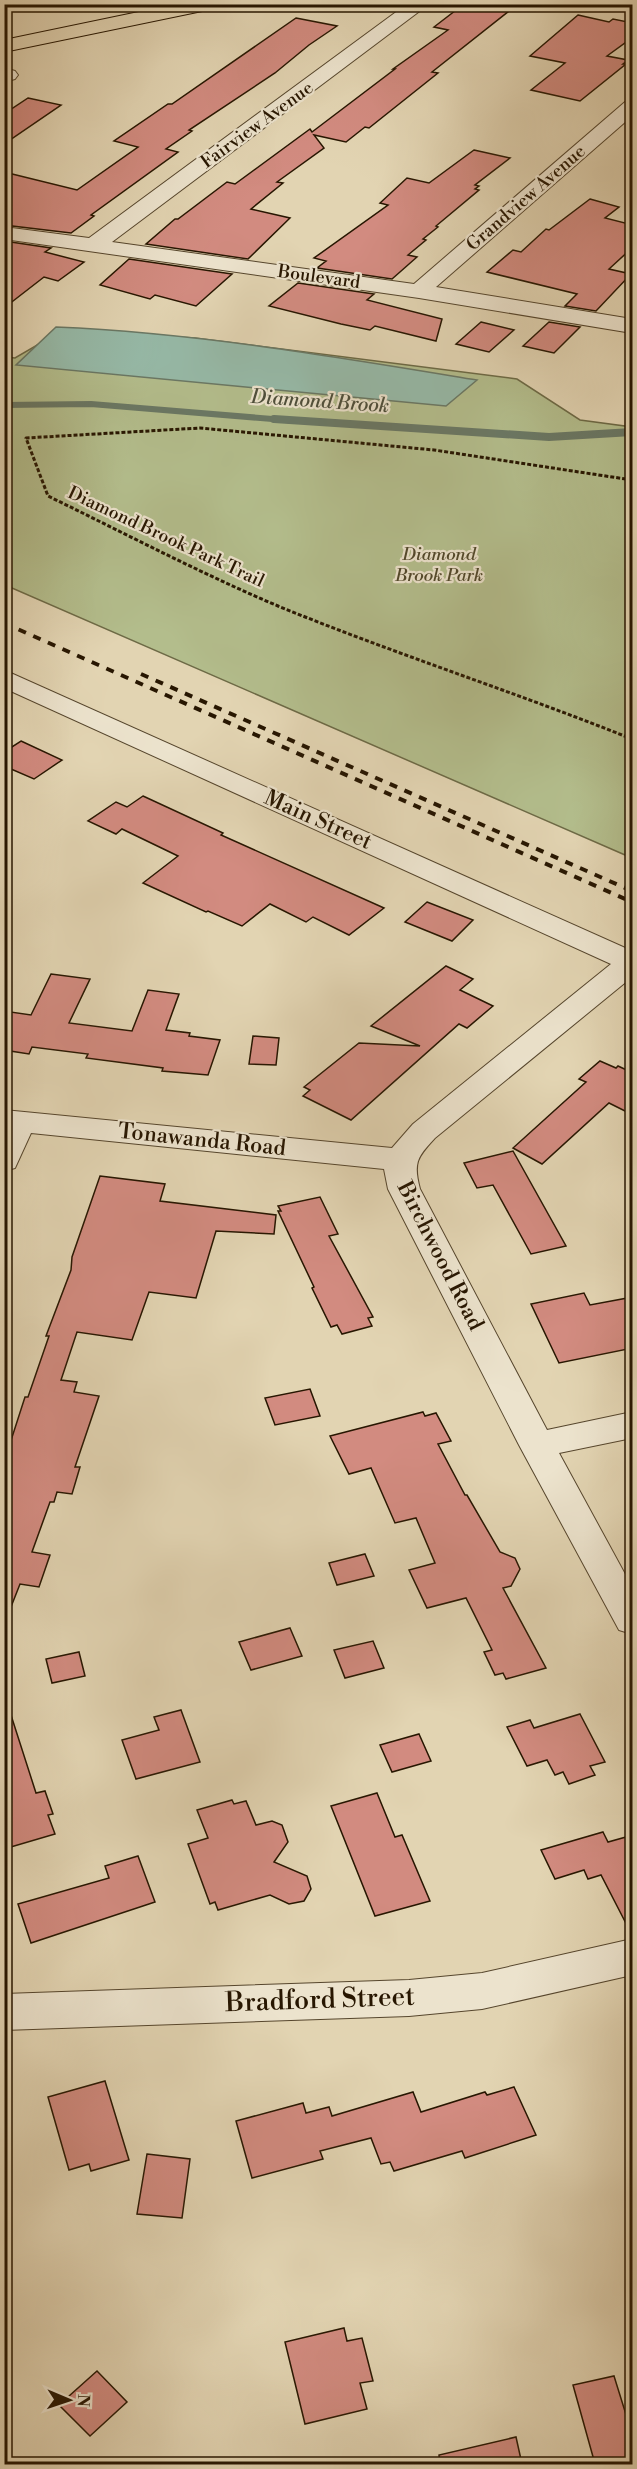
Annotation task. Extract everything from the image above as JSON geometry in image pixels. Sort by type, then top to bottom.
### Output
[{"type":"highway","points":[[4,34],[150,4]]},
{"type":"highway","points":[[4,46],[207,4]]},
{"type":"street","name":"Fairview Avenue","points":[[94,245],[420,4]]},
{"type":"street","name":"Grandview Avenue","points":[[419,291],[633,106]]},
{"type":"street","name":"Boulevard","points":[[4,233],[419,291],[633,326]]},
{"type":"street","name":"Main Street","points":[[4,678],[633,962]]},
{"type":"street","name":"Birchwood Road","points":[[633,962],[424,1131],[400,1160],[399,1173],[404,1189],[537,1445],[633,1620]]},
{"type":"street","name":"Tonawanda Road","points":[[12,1121],[400,1160]]},
{"type":"street","points":[[4,1160],[12,1121]]},
{"type":"street","points":[[537,1445],[633,1425]]},
{"type":"street","name":"Bradford Street","points":[[4,2012],[409,1998],[482,1991],[633,1958]]},
{"type":"path","name":"Diamond Brook Park Trail","points":[[633,480],[434,450],[200,428],[26,438],[48,496],[228,584],[388,649],[547,704],[633,739]]},
{"type":"green space","name":"Diamond Brook Park","points":[[63,330],[195,338],[517,379],[580,420],[632,427],[632,858],[5,585],[5,357],[15,358]]},
{"type":"shaded area","points":[[56,327],[215,340],[477,380],[446,406],[16,365]]},
{"type":"building","points":[[464,4],[518,4],[432,72],[438,73],[369,128],[365,127],[346,142],[314,135],[324,148],[277,182],[283,183],[251,209],[290,218],[248,259],[146,244],[175,219],[227,182],[235,184],[310,129],[312,132],[448,30],[434,27]]},
{"type":"building","points":[[578,15],[609,22],[613,19],[633,23],[633,37],[607,56],[628,60],[623,64],[626,64],[580,101],[531,90],[565,63],[530,56]]},
{"type":"building","points":[[296,18],[337,26],[275,73],[189,130],[192,131],[166,149],[178,152],[91,215],[94,216],[71,233],[4,225],[4,172],[77,190],[138,147],[114,141],[168,104],[172,104]]},
{"type":"building","points":[[28,98],[61,105],[4,144],[4,114]]},
{"type":"building","points":[[474,150],[510,158],[475,185],[479,186],[475,189],[479,190],[423,239],[426,240],[408,255],[417,257],[392,279],[317,268],[326,261],[314,258],[388,205],[380,203],[407,178],[429,183]]},
{"type":"building","points":[[590,199],[619,207],[605,218],[633,225],[633,247],[609,269],[631,274],[596,311],[565,306],[577,294],[487,272],[513,250],[521,252],[546,229],[549,230]]},
{"type":"building","points":[[4,241],[51,248],[45,252],[84,262],[58,281],[44,277],[4,308]]},
{"type":"building","points":[[129,259],[232,274],[196,306],[155,295],[150,299],[100,285]]},
{"type":"building","points":[[298,283],[374,294],[367,300],[442,319],[436,341],[375,326],[370,330],[341,324],[269,306]]},
{"type":"building","points":[[481,322],[514,330],[489,352],[456,344]]},
{"type":"building","points":[[549,322],[580,327],[554,353],[523,346]]},
{"type":"building","points":[[21,741],[62,760],[34,779],[4,766],[4,752]]},
{"type":"building","points":[[143,796],[223,833],[221,835],[384,908],[349,935],[313,917],[306,922],[270,904],[242,926],[143,883],[178,856],[122,829],[116,834],[88,821],[116,802],[127,807]]},
{"type":"building","points":[[427,902],[473,920],[452,941],[405,922]]},
{"type":"building","points":[[446,966],[473,979],[460,990],[493,1006],[467,1028],[459,1024],[351,1120],[303,1096],[310,1090],[304,1087],[359,1043],[420,1046],[371,1026]]},
{"type":"building","points":[[51,974],[90,979],[69,1023],[132,1031],[148,990],[179,994],[166,1030],[220,1040],[208,1075],[162,1071],[163,1068],[86,1058],[88,1054],[32,1047],[29,1054],[4,1050],[4,1011],[31,1015]]},
{"type":"building","points":[[253,1036],[279,1038],[276,1065],[249,1064]]},
{"type":"building","points":[[600,1061],[633,1073],[633,1115],[609,1103],[542,1164],[513,1148],[586,1082],[579,1079]]},
{"type":"building","points":[[513,1151],[566,1246],[531,1254],[493,1185],[477,1188],[464,1163]]},
{"type":"building","points":[[100,1176],[165,1184],[160,1201],[276,1215],[274,1234],[216,1231],[196,1298],[149,1292],[132,1340],[77,1332],[61,1380],[77,1382],[74,1392],[99,1396],[75,1467],[80,1467],[72,1494],[57,1492],[54,1502],[50,1502],[32,1552],[50,1555],[39,1587],[20,1584],[7,1617],[4,1617],[4,1462],[25,1397],[28,1397],[49,1336],[46,1336],[71,1270],[72,1257]]},
{"type":"building","points":[[320,1197],[338,1234],[329,1236],[373,1317],[368,1318],[372,1326],[342,1334],[337,1325],[331,1327],[278,1211],[281,1211],[278,1206]]},
{"type":"building","points":[[584,1293],[590,1305],[633,1297],[633,1348],[559,1363],[531,1304]]},
{"type":"building","points":[[310,1389],[320,1416],[275,1425],[265,1398]]},
{"type":"building","points":[[423,1412],[425,1416],[436,1413],[451,1441],[438,1444],[465,1495],[500,1552],[515,1558],[520,1569],[511,1586],[503,1588],[546,1668],[506,1679],[503,1673],[495,1675],[484,1652],[492,1650],[466,1598],[427,1608],[409,1570],[435,1563],[416,1518],[395,1523],[371,1468],[349,1474],[330,1436]]},
{"type":"building","points":[[365,1554],[374,1576],[337,1585],[329,1563]]},
{"type":"building","points":[[290,1628],[302,1656],[251,1670],[239,1642]]},
{"type":"building","points":[[373,1641],[384,1668],[345,1678],[334,1650]]},
{"type":"building","points":[[79,1652],[85,1676],[52,1683],[46,1659]]},
{"type":"building","points":[[181,1710],[200,1762],[136,1779],[122,1740],[159,1730],[154,1717]]},
{"type":"building","points":[[10,1712],[36,1793],[45,1791],[53,1814],[48,1815],[55,1834],[4,1849],[4,1713]]},
{"type":"building","points":[[580,1714],[605,1762],[590,1766],[595,1775],[569,1784],[563,1772],[555,1775],[547,1760],[527,1766],[507,1727],[530,1720],[534,1728]]},
{"type":"building","points":[[419,1734],[431,1761],[392,1772],[380,1745]]},
{"type":"building","points":[[377,1793],[395,1837],[402,1835],[430,1901],[375,1916],[331,1806]]},
{"type":"building","points":[[232,1800],[234,1804],[246,1801],[256,1825],[272,1821],[282,1825],[288,1842],[274,1862],[307,1876],[311,1889],[304,1901],[289,1904],[270,1895],[218,1910],[215,1902],[210,1904],[188,1844],[208,1838],[197,1810]]},
{"type":"building","points":[[603,1832],[608,1842],[633,1835],[633,1937],[601,1875],[588,1879],[584,1870],[555,1879],[541,1850]]},
{"type":"building","points":[[138,1856],[155,1902],[31,1943],[18,1904],[109,1878],[105,1866]]},
{"type":"building","points":[[105,2081],[129,2160],[91,2171],[89,2164],[69,2170],[48,2097]]},
{"type":"building","points":[[514,2087],[536,2135],[465,2158],[462,2151],[394,2171],[390,2162],[381,2164],[371,2138],[320,2151],[323,2159],[252,2178],[236,2121],[303,2103],[306,2113],[329,2107],[332,2116],[413,2092],[421,2112],[485,2092],[487,2095]]},
{"type":"building","points":[[147,2154],[190,2159],[182,2218],[137,2214]]},
{"type":"building","points":[[344,2328],[347,2341],[362,2338],[373,2381],[360,2383],[367,2409],[305,2424],[285,2342]]},
{"type":"building","points":[[97,2371],[127,2402],[90,2436],[59,2405]]},
{"type":"building","points":[[614,2376],[633,2437],[633,2464],[595,2464],[573,2385]]},
{"type":"building","points":[[516,2437],[522,2464],[440,2464],[439,2455]]},
{"type":"waterway","name":"Diamond Brook","points":[[4,405],[91,404],[297,421]]},
{"type":"waterway","name":"Diamond Brook","points":[[274,419],[549,437],[632,432]]},
{"type":"railway","points":[[4,623],[632,902]]},
{"type":"railway","points":[[141,674],[632,891]]}]
